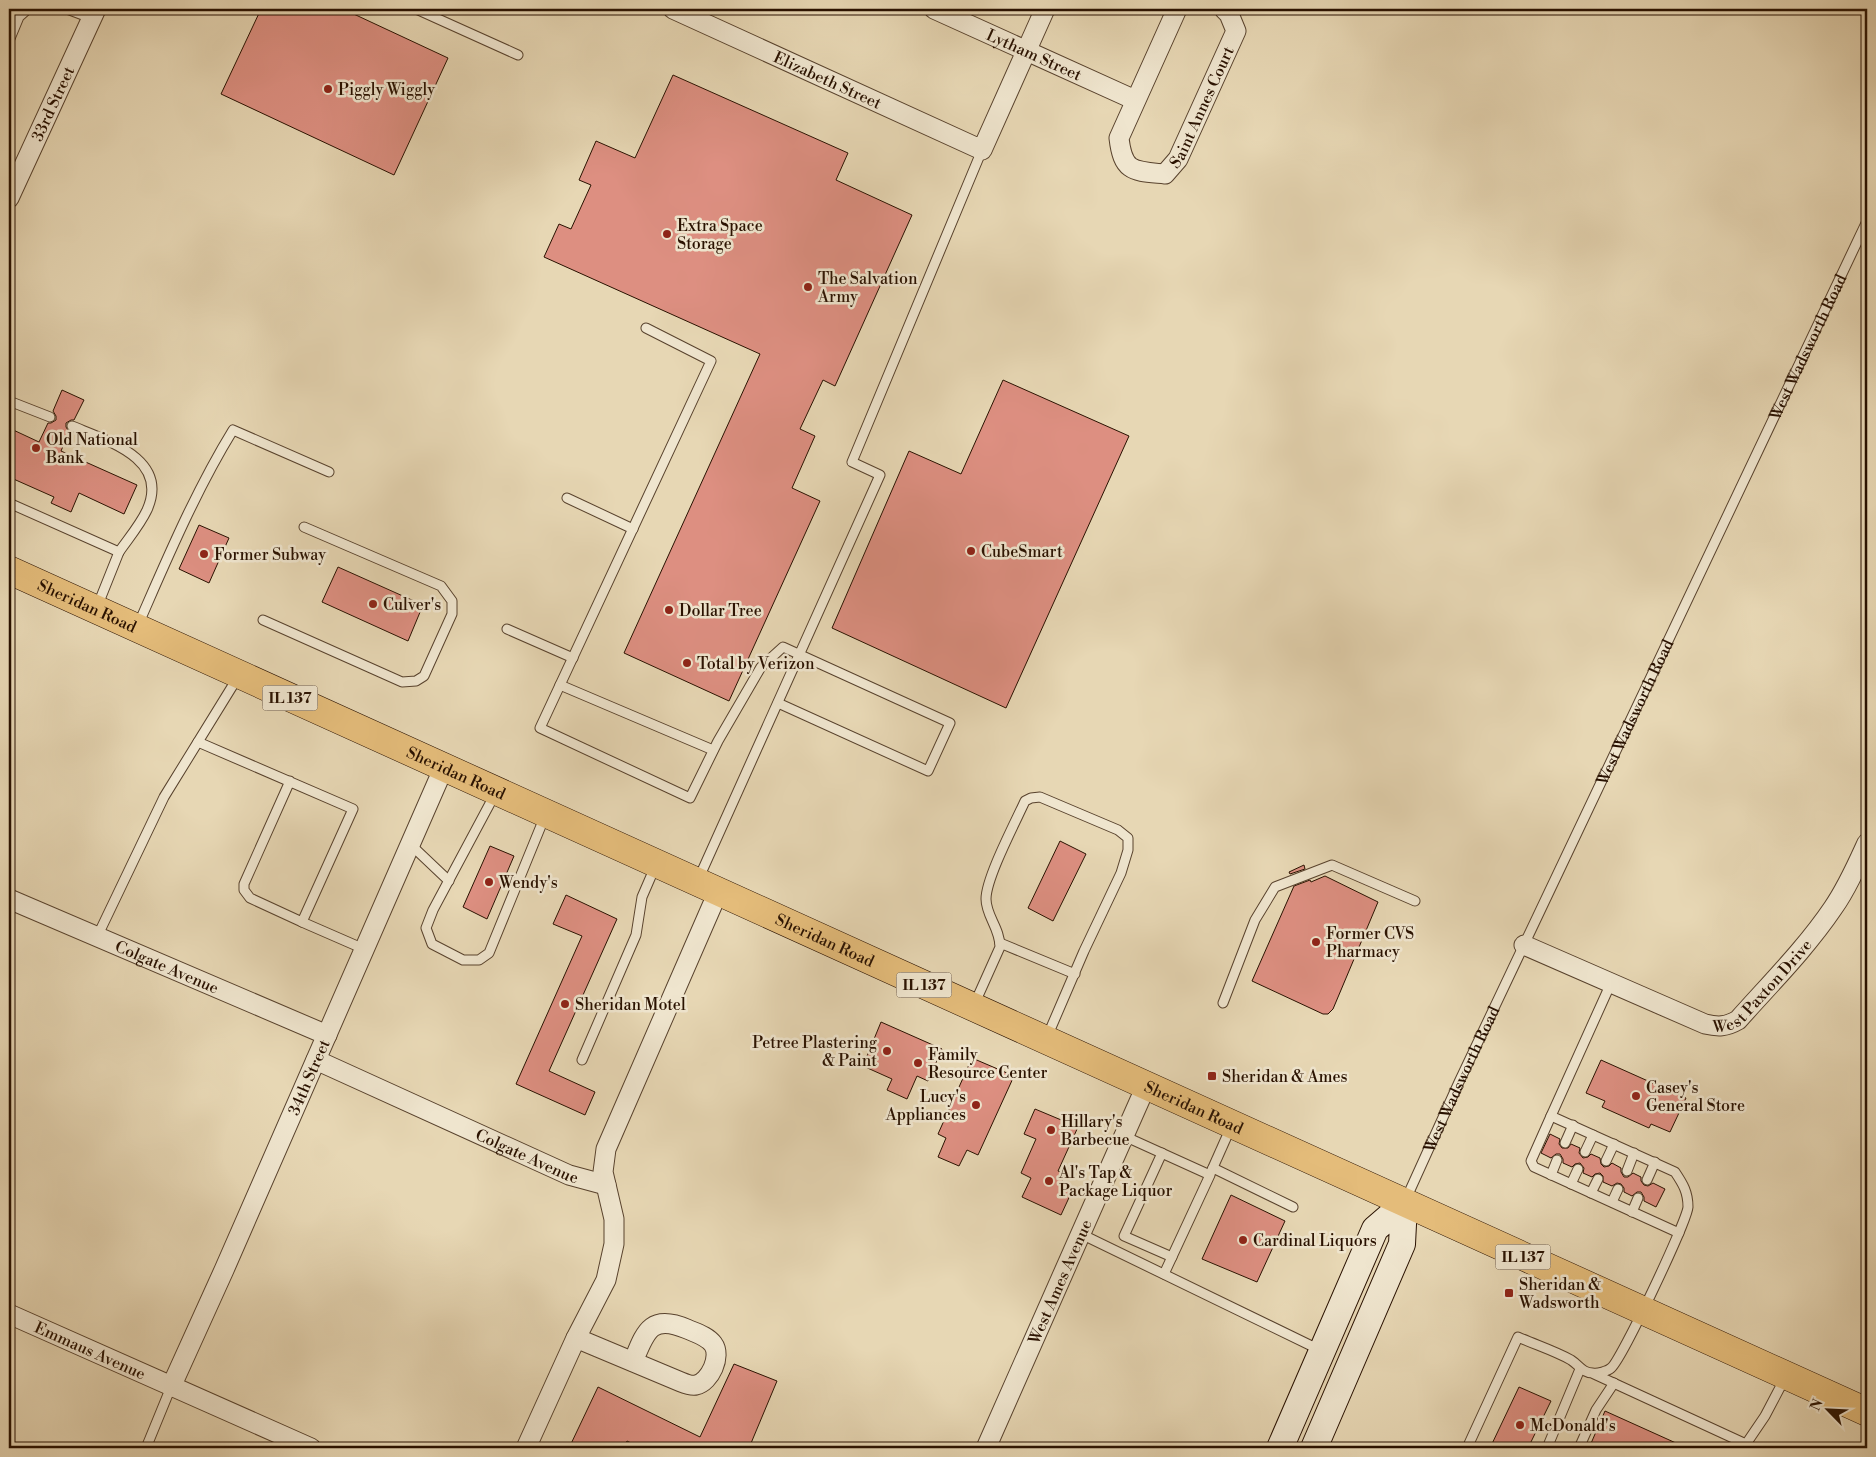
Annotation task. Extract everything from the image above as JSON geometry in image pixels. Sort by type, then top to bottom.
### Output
[{"type":"main road","name":"Sheridan Road","points":[[9,570],[1643,1311]]},
{"type":"main road","name":"West Wadsworth Road","points":[[1280,1448],[1375,1229],[1404,1204]]},
{"type":"main road","name":"West Wadsworth Road","points":[[1314,1448],[1402,1244],[1404,1204]]},
{"type":"main road","name":"IL 137","points":[[1643,1311],[1867,1412]]},
{"type":"street","name":"Elizabeth Street","points":[[674,9],[982,150]]},
{"type":"street","name":"Lytham Street","points":[[934,9],[1135,100]]},
{"type":"street","points":[[982,150],[1045,9]]},
{"type":"street","name":"Saint Annes Court","points":[[1177,9],[1119,138],[1121,157],[1136,171],[1165,174],[1178,159],[1236,31],[1229,14],[1224,9]]},
{"type":"street","name":"33rd Street","points":[[9,198],[94,13]]},
{"type":"street","name":"34th Street","points":[[171,1387],[444,767]]},
{"type":"street","name":"West Paxton Drive","points":[[1524,945],[1705,1024],[1717,1027],[1728,1026],[1738,1020],[1791,961],[1833,909],[1849,883],[1867,843]]},
{"type":"street","points":[[526,1448],[576,1338],[606,1280],[614,1244],[614,1219],[603,1172],[606,1149],[707,887]]},
{"type":"street","name":"Colgate Avenue","points":[[9,899],[327,1035]]},
{"type":"street","name":"Colgate Avenue","points":[[316,1060],[570,1175],[606,1186]]},
{"type":"street","name":"West Ames Avenue","points":[[986,1448],[1146,1086]]},
{"type":"street","name":"Emmaus Avenue","points":[[9,1314],[310,1448]]},
{"type":"street","points":[[576,1338],[633,1362]]},
{"type":"lane","points":[[9,41],[20,17],[28,9]]},
{"type":"lane","points":[[67,9],[94,13]]},
{"type":"lane","points":[[416,9],[518,56]]},
{"type":"lane","points":[[707,887],[778,703],[880,475],[852,462],[982,150]]},
{"type":"lane","name":"West Wadsworth Road","points":[[1404,1204],[1524,945],[1867,222]]},
{"type":"lane","points":[[646,328],[711,361],[540,728],[690,798],[760,667],[784,647],[950,723],[928,770],[778,703]]},
{"type":"lane","points":[[9,401],[50,417]]},
{"type":"lane","points":[[72,426],[111,442],[137,458],[150,474],[152,492],[147,510],[119,552],[96,610]]},
{"type":"lane","points":[[137,628],[182,525],[218,455],[234,430],[329,472]]},
{"type":"lane","points":[[567,498],[633,529]]},
{"type":"lane","points":[[9,503],[119,552]]},
{"type":"lane","points":[[263,620],[402,682],[416,681],[424,676],[452,614],[452,601],[441,586],[304,527]]},
{"type":"lane","points":[[507,629],[573,658]]},
{"type":"lane","points":[[97,937],[160,805],[239,674]]},
{"type":"lane","points":[[560,684],[714,750]]},
{"type":"lane","points":[[198,742],[353,809],[302,922]]},
{"type":"lane","points":[[290,781],[244,884],[244,890],[250,898],[364,949]]},
{"type":"lane","points":[[496,791],[426,928],[432,944],[463,960],[479,960],[489,953],[546,814]]},
{"type":"lane","points":[[973,1008],[1000,947],[1000,937],[989,911],[986,898],[993,874],[1025,802],[1031,798],[1040,797],[1118,830],[1128,838],[1128,850],[1121,872],[1074,974],[1046,1041]]},
{"type":"lane","points":[[410,844],[449,881]]},
{"type":"lane","points":[[582,1060],[636,936],[642,896],[656,864]]},
{"type":"lane","points":[[1223,1003],[1256,920],[1275,888],[1332,865],[1415,901]]},
{"type":"lane","points":[[1000,942],[1074,974]]},
{"type":"lane","points":[[1611,983],[1531,1161],[1534,1167],[1550,1175],[1679,1233]]},
{"type":"lane","points":[[1551,1116],[1675,1172],[1687,1190],[1688,1208],[1679,1233],[1643,1311],[1612,1368],[1594,1374]]},
{"type":"lane","points":[[1164,1274],[1232,1125]]},
{"type":"lane","points":[[1565,1143],[1573,1125]]},
{"type":"lane","points":[[1585,1152],[1594,1135]]},
{"type":"lane","points":[[1124,1136],[1293,1207]]},
{"type":"lane","points":[[1606,1161],[1614,1144]]},
{"type":"lane","points":[[1162,1153],[1124,1236],[1172,1257]]},
{"type":"lane","points":[[1627,1171],[1634,1153]]},
{"type":"lane","points":[[1550,1175],[1557,1160]]},
{"type":"lane","points":[[1647,1180],[1655,1162]]},
{"type":"lane","points":[[1571,1184],[1578,1169]]},
{"type":"lane","points":[[1591,1193],[1598,1179]]},
{"type":"lane","points":[[1612,1202],[1618,1189]]},
{"type":"lane","points":[[1632,1212],[1638,1198]]},
{"type":"lane","points":[[1081,1234],[1322,1351]]},
{"type":"lane","points":[[1467,1448],[1518,1337],[1573,1361],[1580,1369],[1614,1383],[1746,1446],[1765,1416],[1786,1376]]},
{"type":"lane","points":[[1547,1448],[1580,1369]]},
{"type":"lane","points":[[1578,1448],[1596,1410],[1614,1383]]},
{"type":"lane","points":[[146,1448],[171,1387]]},
{"type":"building","name":"Piggly Wiggly","points":[[261,9],[343,9],[448,58],[394,175],[221,94]]},
{"type":"building","points":[[673,75],[848,153],[836,180],[912,215],[835,386],[823,380],[800,429],[815,436],[792,488],[820,501],[729,701],[624,653],[760,354],[544,257],[559,224],[571,229],[591,185],[579,180],[596,141],[635,158]]},
{"type":"building","name":"CubeSmart","points":[[1003,380],[1129,436],[1006,708],[832,628],[909,451],[961,474]]},
{"type":"building","name":"Old National Bank","points":[[62,390],[84,400],[74,420],[66,423],[69,432],[61,451],[137,485],[124,514],[79,493],[71,512],[51,503],[54,497],[9,477],[9,428],[39,442],[48,423],[56,420],[53,411]]},
{"type":"building","name":"Former Subway","points":[[199,525],[229,538],[209,583],[179,569]]},
{"type":"building","name":"Culver's","points":[[338,567],[423,605],[408,641],[322,602]]},
{"type":"building","points":[[1060,841],[1086,854],[1053,921],[1028,908]]},
{"type":"building","name":"Wendy's","points":[[490,846],[514,856],[487,919],[463,907]]},
{"type":"building","points":[[1304,865],[1305,869],[1290,874],[1289,872]]},
{"type":"building","name":"Former CVS Pharmacy","points":[[1325,876],[1378,902],[1333,1009],[1328,1014],[1323,1014],[1252,981],[1294,886]]},
{"type":"building","name":"Sheridan Motel","points":[[566,895],[617,919],[549,1071],[595,1092],[585,1115],[516,1084],[582,936],[553,924]]},
{"type":"building","points":[[881,1022],[942,1049],[928,1081],[917,1076],[907,1099],[887,1090],[892,1079],[863,1066]]},
{"type":"building","name":"Lucy's Appliances","points":[[972,1058],[1014,1076],[978,1155],[967,1150],[959,1166],[938,1157],[946,1138],[938,1134]]},
{"type":"building","name":"Casey's General Store","points":[[1601,1060],[1686,1098],[1670,1132],[1651,1124],[1649,1128],[1602,1107],[1605,1101],[1586,1093]]},
{"type":"building","points":[[1035,1109],[1078,1127],[1058,1171],[1065,1174],[1061,1184],[1073,1189],[1061,1215],[1022,1197],[1031,1178],[1021,1173],[1036,1139],[1024,1134]]},
{"type":"building","points":[[1550,1134],[1560,1139],[1559,1144],[1562,1148],[1568,1148],[1571,1144],[1580,1148],[1579,1153],[1583,1158],[1591,1154],[1600,1158],[1601,1164],[1604,1167],[1612,1163],[1621,1168],[1624,1177],[1628,1177],[1633,1173],[1641,1177],[1644,1185],[1648,1186],[1653,1183],[1665,1189],[1656,1207],[1644,1201],[1641,1192],[1637,1192],[1632,1196],[1624,1192],[1621,1184],[1617,1183],[1612,1186],[1603,1182],[1603,1176],[1600,1173],[1592,1177],[1583,1173],[1584,1168],[1580,1163],[1572,1167],[1563,1163],[1560,1154],[1556,1154],[1551,1158],[1541,1153]]},
{"type":"building","name":"Cardinal Liquors","points":[[1231,1195],[1285,1221],[1257,1282],[1202,1259]]},
{"type":"building","points":[[734,1364],[777,1381],[749,1448],[641,1448],[627,1441],[623,1448],[569,1448],[598,1387],[700,1437]]},
{"type":"building","name":"McDonald's","points":[[1519,1387],[1551,1401],[1528,1448],[1490,1448]]},
{"type":"building","points":[[1605,1411],[1687,1448],[1589,1448]]},
{"type":"place","name":"Piggly Wiggly","points":[[328,89]]},
{"type":"place","name":"Extra Space Storage","points":[[667,234]]},
{"type":"place","name":"The Salvation Army","points":[[808,287]]},
{"type":"place","name":"Old National Bank","points":[[36,448]]},
{"type":"place","name":"CubeSmart","points":[[971,551]]},
{"type":"place","name":"Former Subway","points":[[204,554]]},
{"type":"place","name":"Culver's","points":[[373,604]]},
{"type":"place","name":"Dollar Tree","points":[[669,610]]},
{"type":"place","name":"Total by Verizon","points":[[687,663]]},
{"type":"place","name":"Wendy's","points":[[489,882]]},
{"type":"place","name":"Former CVS Pharmacy","points":[[1316,942]]},
{"type":"place","name":"Sheridan Motel","points":[[565,1004]]},
{"type":"place","name":"Petree Plastering & Paint","points":[[887,1051]]},
{"type":"place","name":"Family Resource Center","points":[[918,1063]]},
{"type":"place","name":"Sheridan & Ames","points":[[1212,1076]]},
{"type":"place","name":"Casey's General Store","points":[[1636,1096]]},
{"type":"place","name":"Lucy's Appliances","points":[[976,1105]]},
{"type":"place","name":"Hillary's Barbecue","points":[[1051,1130]]},
{"type":"place","name":"Al's Tap & Package Liquor","points":[[1049,1181]]},
{"type":"place","name":"Cardinal Liquors","points":[[1243,1240]]},
{"type":"place","name":"Sheridan & Wadsworth","points":[[1509,1293]]},
{"type":"place","name":"McDonald's","points":[[1520,1425]]}]
